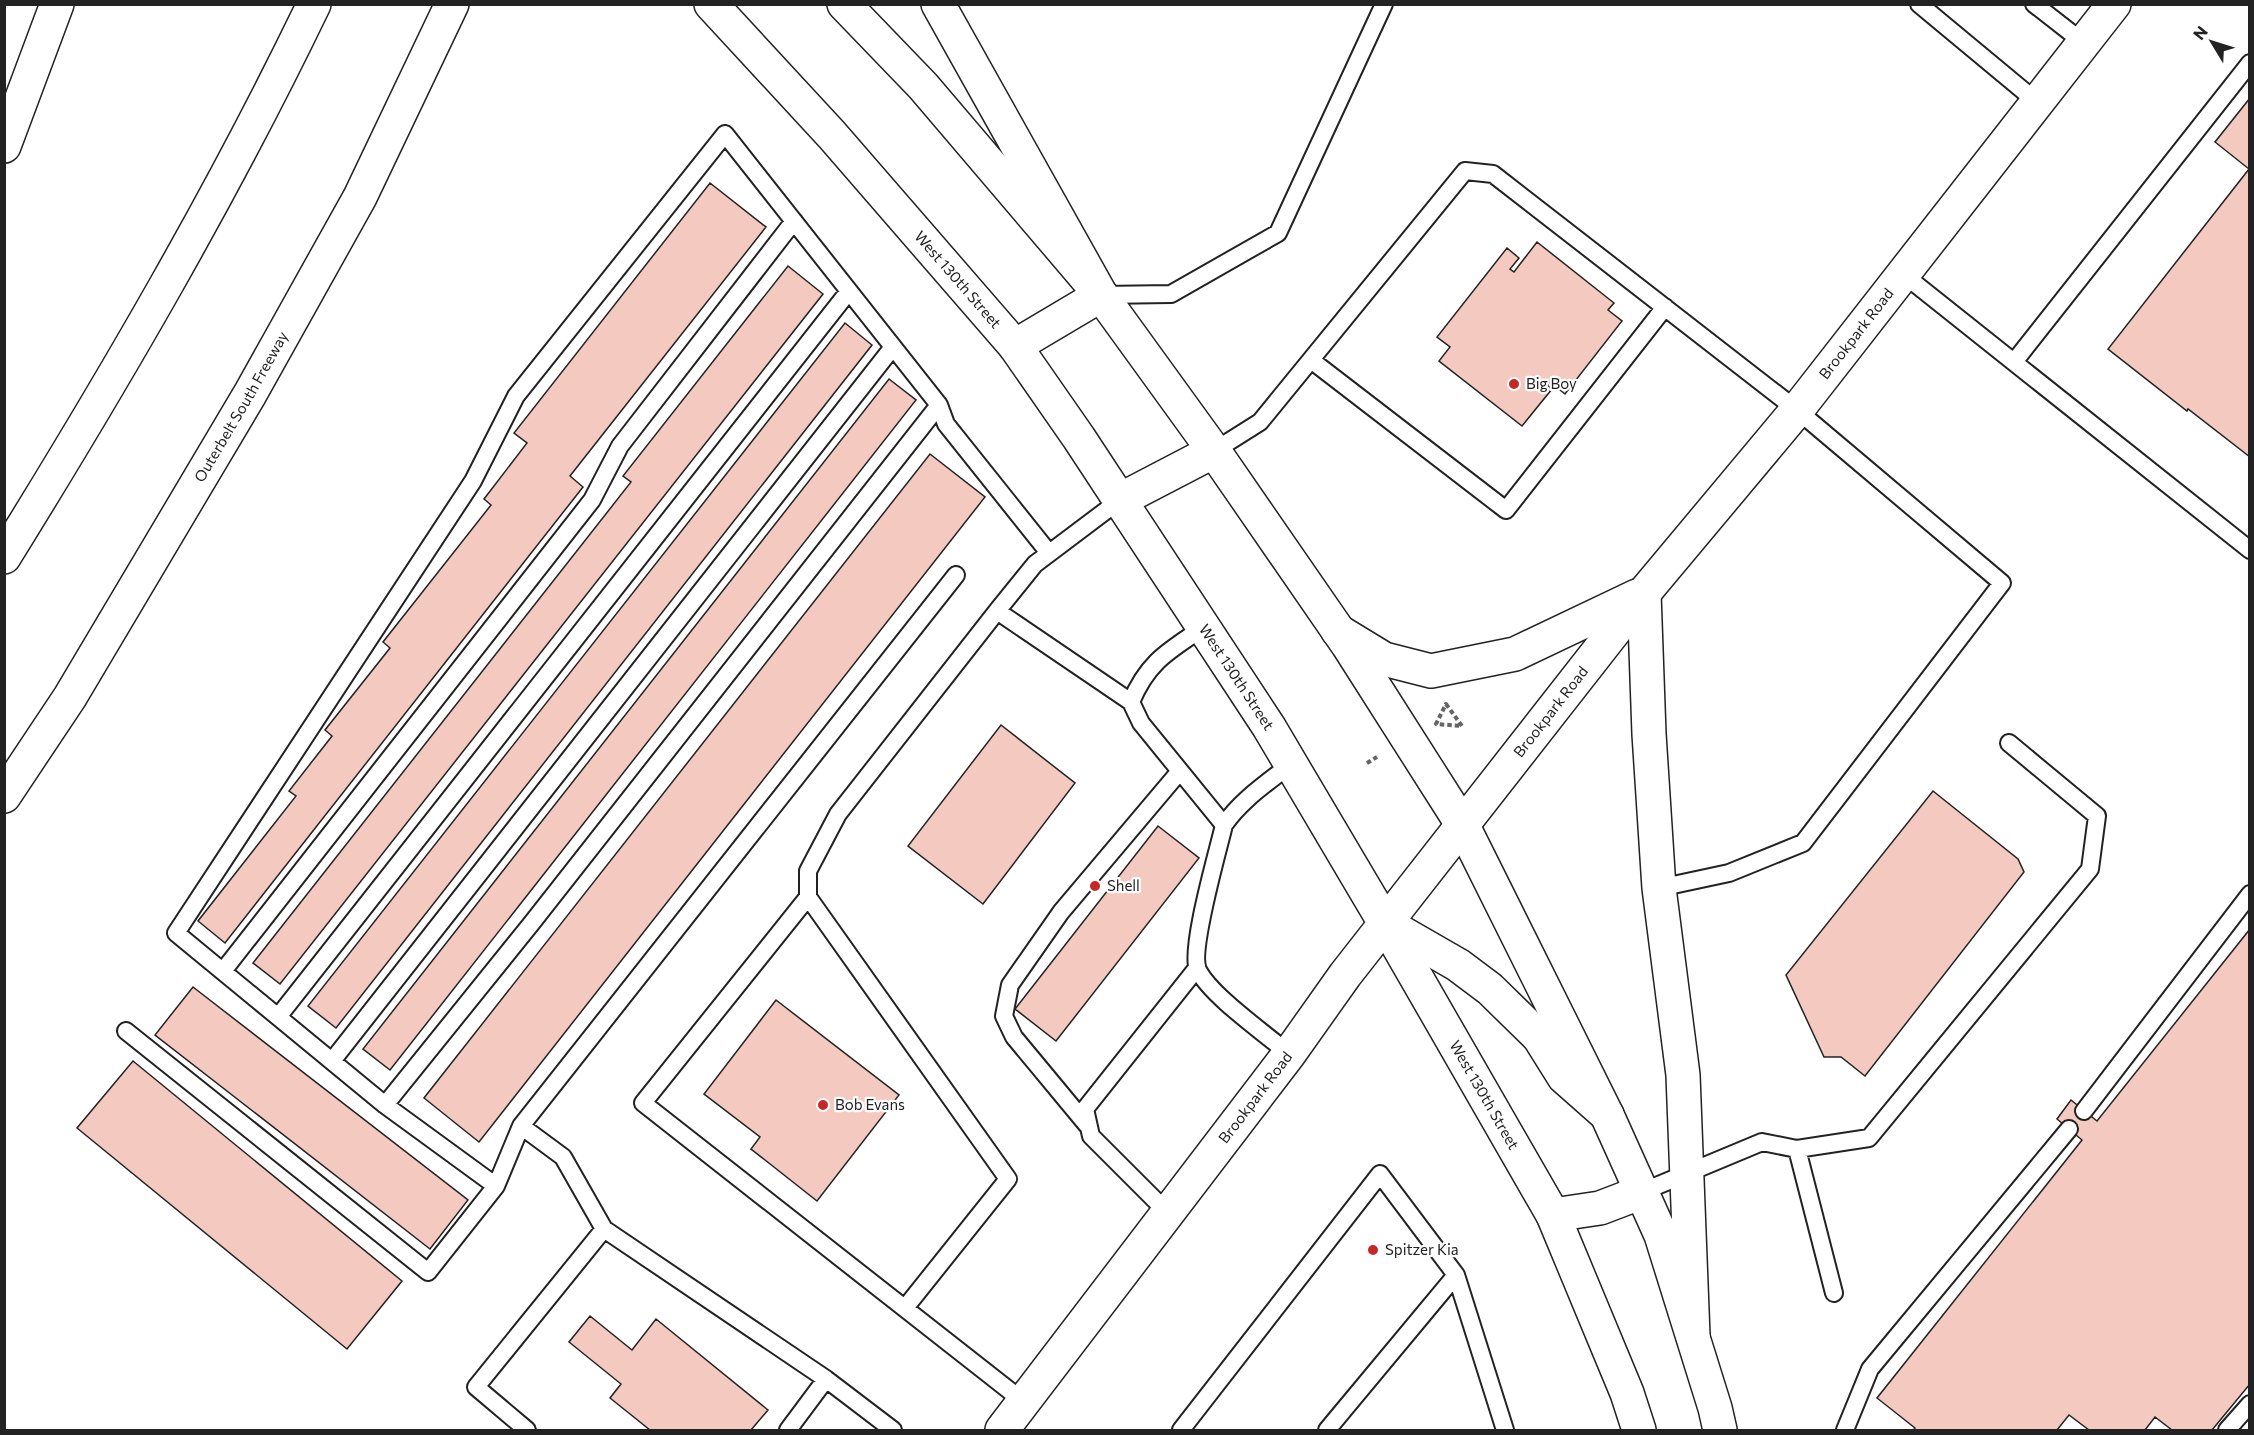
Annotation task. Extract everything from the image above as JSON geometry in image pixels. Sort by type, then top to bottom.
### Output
[{"type":"main road","points":[[4,146],[57,4]]},
{"type":"main road","points":[[4,557],[111,381],[206,215],[314,4]]},
{"type":"main road","name":"Outerbelt South Freeway","points":[[4,796],[70,697],[250,394],[360,197],[452,4]]},
{"type":"main road","name":"West 130th Street","points":[[711,4],[840,144],[1015,346],[1204,627],[1291,764],[1553,1215],[1627,1393],[1639,1431]]},
{"type":"main road","points":[[844,4],[923,86],[1101,295],[1214,451],[1338,631],[1462,824],[1607,1115],[1661,1235],[1720,1431]]},
{"type":"main road","points":[[938,4],[1101,295]]},
{"type":"main road","name":"Brookpark Road","points":[[1002,1431],[1289,1054],[1345,975],[1462,824],[1644,593],[1797,410],[2114,4]]},
{"type":"main road","points":[[1015,346],[1101,295]]},
{"type":"main road","points":[[1120,500],[1214,451]]},
{"type":"main road","points":[[1338,631],[1384,659],[1431,671],[1515,654],[1644,593],[1659,888],[1683,1075],[1693,1336]]},
{"type":"main road","points":[[1385,923],[1458,965],[1490,989],[1539,1037],[1564,1077],[1607,1115]]},
{"type":"main road","points":[[1553,1215],[1600,1208],[1642,1192]]},
{"type":"lane","points":[[1101,295],[1171,294],[1278,234],[1384,4]]},
{"type":"lane","points":[[1919,4],[2037,102]]},
{"type":"lane","points":[[2034,4],[2084,43]]},
{"type":"lane","points":[[2014,362],[2250,63]]},
{"type":"lane","points":[[496,1186],[385,1105],[176,933],[472,481],[516,396],[725,134],[939,405],[946,424],[1049,553]]},
{"type":"lane","points":[[1214,451],[1260,422],[1465,171],[1493,174],[1797,410],[2002,583],[1803,843],[1729,873],[1659,888]]},
{"type":"lane","points":[[223,971],[592,500],[620,447],[794,221]]},
{"type":"lane","points":[[1903,274],[2250,550]]},
{"type":"lane","points":[[278,1017],[849,291]]},
{"type":"lane","points":[[1311,360],[1506,510],[1665,308]]},
{"type":"lane","points":[[332,1061],[893,347]]},
{"type":"lane","points":[[385,1105],[531,924],[939,405]]},
{"type":"lane","points":[[905,1308],[1008,1179],[808,897],[808,871],[838,814],[1035,564],[1120,500]]},
{"type":"lane","points":[[126,1031],[428,1272],[496,1186],[521,1126],[956,575]]},
{"type":"lane","points":[[997,611],[1131,702],[1142,723],[1224,825]]},
{"type":"lane","points":[[1131,702],[1147,670],[1164,654],[1204,627]]},
{"type":"lane","points":[[1642,1192],[1762,1142],[1797,1149],[1869,1138],[2091,868],[2097,816],[2009,743]]},
{"type":"lane","points":[[1168,1213],[1091,1136],[1085,1109],[1197,968],[1198,938],[1224,825],[1244,801],[1291,764]]},
{"type":"lane","points":[[1087,1125],[1014,1037],[1004,1016],[1010,985],[1061,912],[1180,771]]},
{"type":"lane","points":[[2084,1110],[2250,894]]},
{"type":"lane","points":[[808,897],[643,1103],[1024,1402]]},
{"type":"lane","points":[[1197,968],[1214,992],[1289,1054]]},
{"type":"lane","points":[[521,1126],[563,1157],[604,1229],[826,1379],[893,1431]]},
{"type":"lane","points":[[1845,1431],[1870,1369],[2069,1129]]},
{"type":"lane","points":[[1797,1149],[1834,1293]]},
{"type":"lane","points":[[1181,1431],[1380,1174],[1456,1275],[1505,1431]]},
{"type":"lane","points":[[527,1431],[476,1387],[604,1229]]},
{"type":"lane","points":[[1327,1431],[1456,1275]]},
{"type":"lane","points":[[788,1431],[826,1379]]},
{"type":"lane","points":[[2227,1431],[2250,1404]]},
{"type":"path","points":[[1446,704],[1457,718],[1462,726],[1436,724],[1446,704]]},
{"type":"building","points":[[2250,98],[2250,457],[2108,349],[2249,169],[2215,142]]},
{"type":"building","points":[[710,183],[766,227],[570,476],[583,487],[225,943],[198,921],[296,796],[289,791],[332,736],[325,730],[390,648],[383,642],[491,505],[484,499],[527,443],[514,433]]},
{"type":"building","points":[[1537,242],[1614,303],[1608,310],[1622,321],[1565,394],[1550,382],[1547,385],[1552,389],[1522,426],[1439,361],[1450,347],[1437,337],[1507,248],[1519,258],[1510,269],[1514,272]]},
{"type":"building","points":[[788,266],[823,294],[280,984],[253,963],[631,482],[623,476]]},
{"type":"building","points":[[845,323],[872,345],[336,1028],[308,1006]]},
{"type":"building","points":[[889,379],[916,400],[390,1070],[363,1049]]},
{"type":"building","points":[[930,454],[985,497],[479,1142],[424,1098]]},
{"type":"building","points":[[1001,725],[1075,783],[983,904],[908,846]]},
{"type":"building","points":[[1933,791],[2018,859],[2024,872],[1865,1076],[1841,1057],[1824,1057],[1786,975]]},
{"type":"building","points":[[1158,826],[1199,858],[1056,1041],[1015,1009]]},
{"type":"building","points":[[2250,929],[2250,1384],[2212,1430],[2172,1430],[2155,1417],[2145,1430],[2089,1430],[2069,1415],[2057,1430],[1913,1430],[1915,1428],[1877,1398],[2082,1140],[2057,1119],[2071,1100],[2097,1121]]},
{"type":"building","points":[[193,987],[468,1200],[430,1249],[155,1035]]},
{"type":"building","points":[[776,1000],[899,1095],[817,1201],[751,1149],[760,1137],[704,1094]]},
{"type":"building","points":[[133,1061],[402,1281],[347,1349],[77,1128]]},
{"type":"building","points":[[590,1316],[632,1350],[656,1319],[768,1410],[751,1430],[650,1430],[610,1398],[621,1384],[569,1342]]},
{"type":"place","name":"Big Boy","points":[[1514,384]]},
{"type":"place","name":"Shell","points":[[1095,886]]},
{"type":"place","name":"Bob Evans","points":[[823,1105]]},
{"type":"place","name":"Spitzer Kia","points":[[1373,1250]]}]
